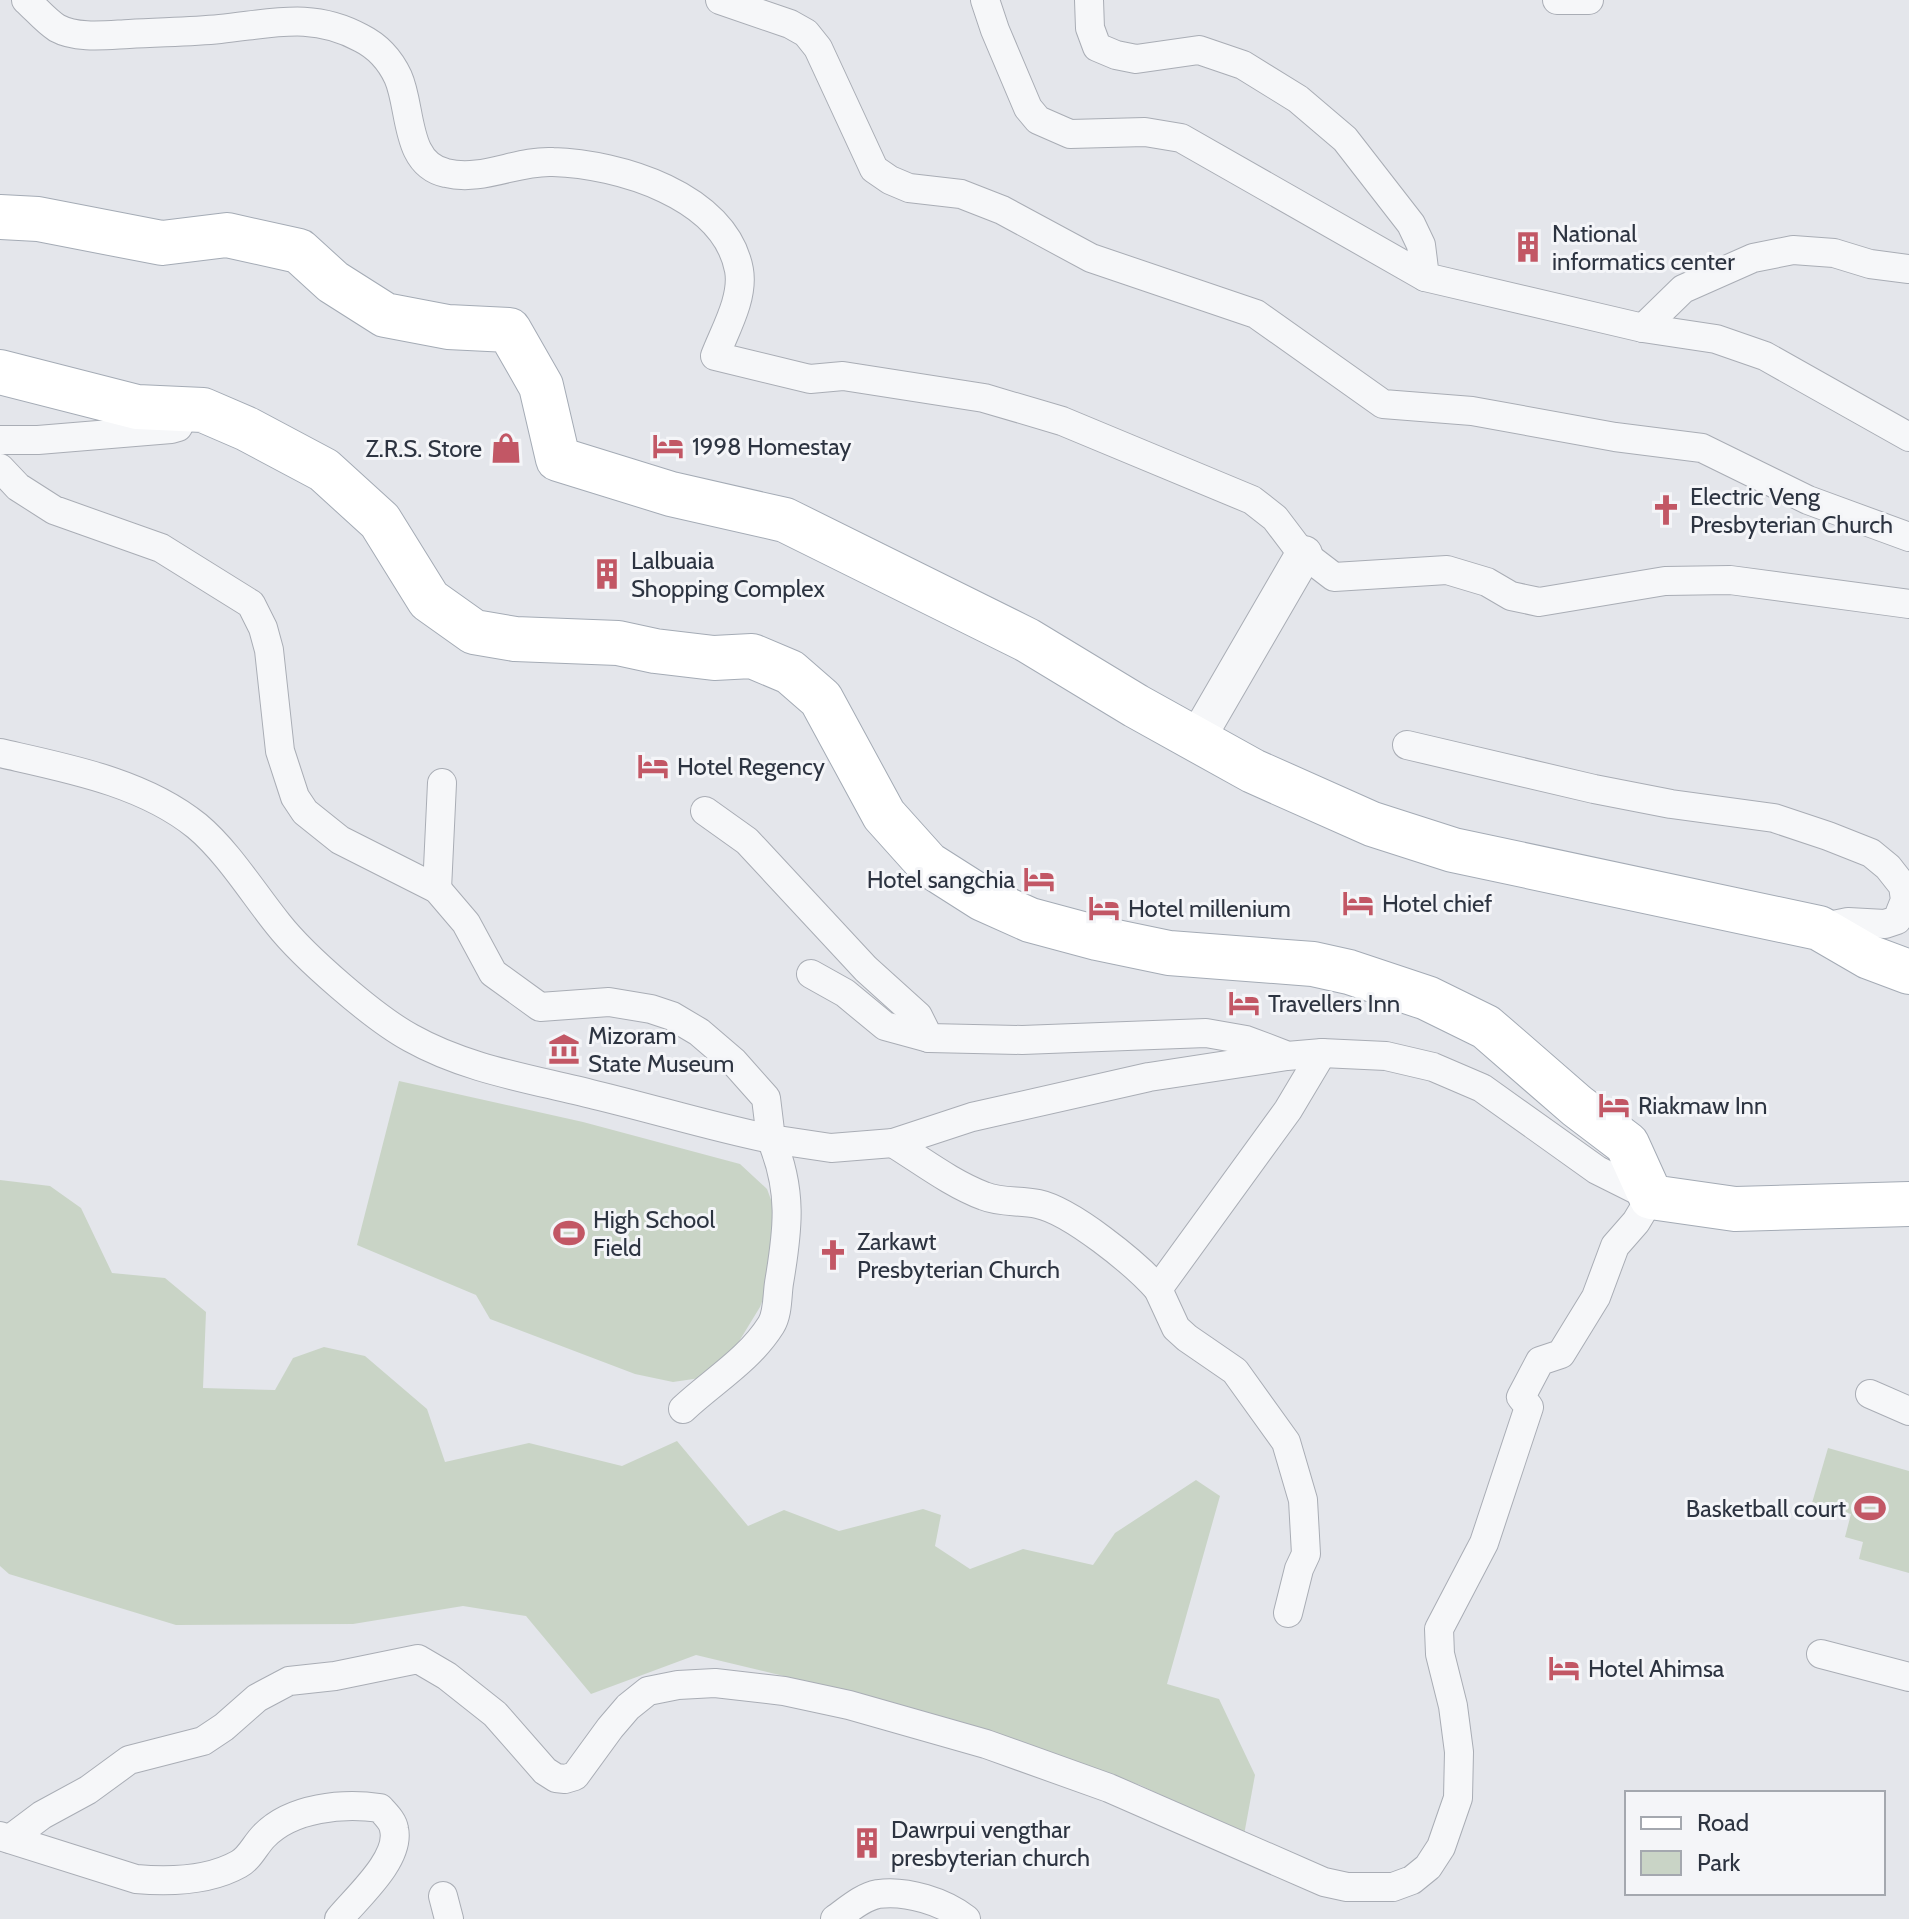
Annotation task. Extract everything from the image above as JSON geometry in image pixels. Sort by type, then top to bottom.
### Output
[{"type":"main road","points":[[0,217],[38,219],[162,243],[227,235],[299,251],[333,282],[385,315],[448,327],[509,330],[541,386],[558,459],[671,494],[785,520],[1027,640],[1286,788],[1372,824],[1453,850],[1819,928],[1869,957],[1909,972]]},
{"type":"main road","points":[[0,372],[137,407],[203,410],[324,470],[380,521],[429,600],[474,632],[515,639],[618,643],[714,658],[752,656],[790,672],[821,699],[884,815],[928,864],[983,899],[1030,920],[1140,947],[1169,953],[1313,964],[1349,972],[1427,998],[1486,1027],[1577,1106],[1627,1144],[1651,1197],[1735,1209],[1909,1204]]},
{"type":"street","points":[[26,0],[58,28],[99,36],[218,29],[301,19],[340,28],[362,38],[390,63],[399,79],[416,147],[424,162],[435,170],[448,174],[476,174],[550,161],[605,167],[632,174],[695,206],[725,234],[739,272],[738,296],[715,356],[810,379],[843,376],[984,398],[1062,421],[1252,500],[1268,511],[1304,554],[1334,577],[1447,570],[1487,582],[1526,601],[1539,602],[1665,581],[1730,580],[1909,604]]},
{"type":"street","points":[[720,0],[790,24],[806,33],[818,48],[874,169],[890,180],[909,188],[961,194],[1002,210],[1091,258],[1256,314],[1383,404],[1472,411],[1615,437],[1702,448],[1808,500],[1909,537]]},
{"type":"street","points":[[985,0],[1028,108],[1038,120],[1070,134],[1145,132],[1181,138],[1425,277],[1643,328],[1716,339],[1765,356],[1909,437]]},
{"type":"street","points":[[1089,0],[1090,28],[1097,47],[1136,59],[1199,50],[1243,65],[1298,99],[1345,139],[1411,224],[1421,245],[1425,277]]},
{"type":"street","points":[[1557,0],[1589,0]]},
{"type":"street","points":[[1643,328],[1683,289],[1753,258],[1793,250],[1834,253],[1870,264],[1909,269]]},
{"type":"street","points":[[0,440],[38,440],[171,429],[178,427],[186,409]]},
{"type":"street","points":[[0,468],[18,487],[54,510],[161,548],[251,604],[263,628],[269,650],[280,751],[295,797],[305,812],[340,840],[437,889],[466,923],[493,973],[540,1007],[609,1002],[672,1016],[699,1032],[734,1062],[766,1098],[771,1139],[782,1165],[788,1205],[786,1245],[773,1321],[737,1366],[683,1409]]},
{"type":"street","points":[[1191,736],[1206,723],[1304,554]]},
{"type":"street","points":[[1407,745],[1609,792],[1774,818],[1871,853],[1888,867],[1903,886],[1903,920],[1885,924],[1848,922],[1819,928]]},
{"type":"street","points":[[0,753],[70,769],[165,805],[198,827],[280,927],[336,981],[409,1038],[458,1060],[508,1075],[771,1139],[831,1148],[893,1143],[972,1117],[1149,1077],[1287,1056],[1322,1053],[1386,1056],[1413,1061],[1482,1088],[1597,1170],[1651,1197],[1636,1222],[1615,1246],[1596,1297],[1561,1354],[1540,1361],[1521,1397],[1529,1407],[1484,1543],[1439,1629],[1440,1654],[1453,1706],[1459,1752],[1458,1798],[1441,1847],[1428,1867],[1412,1880],[1393,1887],[1367,1889],[1324,1882],[1109,1788],[986,1744],[849,1705],[784,1691],[728,1684],[678,1685],[648,1691],[628,1707],[575,1776],[556,1778],[545,1771],[495,1714],[447,1676],[418,1659],[360,1672],[289,1681],[257,1698],[203,1741],[129,1760],[88,1790],[5,1838]]},
{"type":"street","points":[[437,889],[442,783]]},
{"type":"street","points":[[705,811],[747,841],[866,969],[918,1016],[929,1038]]},
{"type":"street","points":[[811,974],[845,993],[885,1026],[929,1038],[1022,1040],[1206,1033],[1246,1040],[1287,1056]]},
{"type":"street","points":[[1158,1289],[1288,1110],[1322,1053]]},
{"type":"street","points":[[893,1143],[976,1193],[1002,1201],[1035,1203],[1068,1216],[1145,1274],[1158,1289],[1176,1328],[1235,1371],[1286,1442],[1303,1500],[1306,1554],[1288,1613]]},
{"type":"street","points":[[1870,1394],[1909,1411]]},
{"type":"street","points":[[1821,1654],[1909,1677]]},
{"type":"street","points":[[5,1838],[136,1879],[201,1878],[217,1875],[243,1862],[265,1835],[287,1818],[355,1804],[380,1808],[394,1826],[394,1848],[362,1908],[339,1919]]},
{"type":"street","points":[[835,1919],[866,1910],[879,1894],[915,1896],[950,1907],[966,1919]]},
{"type":"green space","name":"High School Field","points":[[399,1081],[583,1122],[740,1164],[767,1189],[779,1221],[777,1261],[760,1307],[735,1348],[707,1377],[673,1382],[635,1374],[490,1319],[476,1295],[357,1245]]},
{"type":"green space","points":[[0,1180],[50,1186],[81,1208],[112,1273],[165,1278],[206,1312],[203,1388],[275,1390],[293,1358],[324,1347],[365,1356],[427,1409],[445,1462],[529,1443],[622,1466],[677,1441],[748,1526],[784,1510],[839,1531],[923,1509],[941,1515],[935,1546],[970,1569],[1023,1549],[1093,1565],[1115,1533],[1196,1480],[1220,1496],[1167,1684],[1219,1699],[1255,1775],[1244,1835],[1140,1785],[850,1692],[696,1655],[591,1694],[526,1616],[463,1606],[353,1624],[176,1625],[9,1574],[0,1566]]},
{"type":"green space","name":"Basketball court","points":[[1828,1448],[1909,1471],[1909,1573],[1859,1559],[1863,1542],[1845,1537],[1851,1514],[1812,1503]]},
{"type":"place","name":"National informatics center","points":[[1528,247]]},
{"type":"place","name":"1998 Homestay","points":[[668,446]]},
{"type":"place","name":"Z.R.S. Store","points":[[506,448]]},
{"type":"place","name":"Electric Veng Presbyterian Church","points":[[1666,510]]},
{"type":"place","name":"Lalbuaia Shopping Complex","points":[[607,574]]},
{"type":"place","name":"Hotel Regency","points":[[653,766]]},
{"type":"place","name":"Hotel sangchia","points":[[1039,879]]},
{"type":"place","name":"Hotel chief","points":[[1358,903]]},
{"type":"place","name":"Hotel millenium","points":[[1104,908]]},
{"type":"place","name":"Travellers Inn","points":[[1244,1003]]},
{"type":"place","name":"Mizoram State Museum","points":[[564,1049]]},
{"type":"place","name":"Riakmaw Inn","points":[[1614,1105]]},
{"type":"place","name":"High School Field","points":[[569,1233]]},
{"type":"place","name":"Zarkawt Presbyterian Church","points":[[833,1255]]},
{"type":"place","name":"Basketball court","points":[[1870,1508]]},
{"type":"place","name":"Hotel Ahimsa","points":[[1564,1668]]},
{"type":"place","name":"Dawrpui vengthar presbyterian church","points":[[867,1843]]}]
